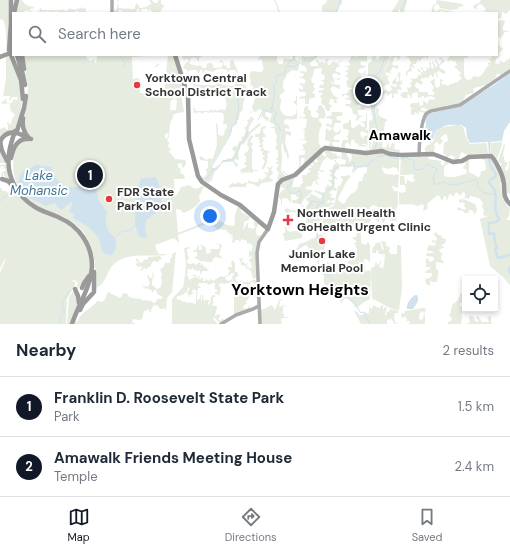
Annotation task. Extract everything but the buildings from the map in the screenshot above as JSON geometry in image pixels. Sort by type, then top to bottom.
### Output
[{"type":"highway","points":[[12,0],[12,42]]},
{"type":"highway","points":[[14,12],[17,0]]},
{"type":"highway","points":[[0,57],[12,55],[9,48],[12,21]]},
{"type":"highway","points":[[12,56],[22,81],[24,101],[22,126],[25,134],[30,139]]},
{"type":"highway","points":[[13,56],[23,75],[26,91]]},
{"type":"highway","points":[[22,56],[26,91],[11,151],[10,161],[13,177],[16,185],[29,201],[64,217],[78,227],[88,242],[92,254],[94,292],[77,313]]},
{"type":"highway","points":[[175,56],[189,104],[189,140],[198,177],[221,195],[240,205],[269,228],[274,212],[278,184],[295,175],[323,149],[326,148],[367,153],[381,151],[390,154],[435,155],[453,162],[462,161],[469,157],[493,157],[503,179],[504,196],[510,204]]},
{"type":"highway","points":[[19,194],[13,183],[6,158],[1,147],[1,141],[6,134],[12,132],[30,139]]},
{"type":"highway","points":[[9,170],[8,159],[11,143],[15,133]]},
{"type":"highway","points":[[10,161],[13,149],[17,143],[24,138],[30,139]]},
{"type":"highway","points":[[1,141],[1,144],[4,147],[11,143]]},
{"type":"highway","points":[[2,179],[10,182],[19,194],[32,205],[40,210],[64,219],[71,224],[77,229],[88,246],[93,264],[89,281],[73,324]]},
{"type":"highway","points":[[82,288],[89,276],[93,264]]},
{"type":"highway","points":[[75,289],[79,300],[77,313]]},
{"type":"main road","points":[[112,0],[112,12]]},
{"type":"main road","points":[[421,155],[421,136],[424,117],[427,112],[460,105],[510,71]]},
{"type":"main road","points":[[260,324],[258,307],[257,251],[260,242],[269,228]]},
{"type":"main road","points":[[221,324],[236,315],[258,307]]},
{"type":"shaded area","points":[[0,0],[10,0],[7,51],[5,26],[3,20],[0,19]]},
{"type":"shaded area","points":[[19,0],[22,0],[25,4],[34,7],[30,9],[30,11],[33,12],[30,12],[28,10],[24,12],[16,12]]},
{"type":"shaded area","points":[[149,0],[157,3],[161,0],[161,4],[165,6],[160,12],[152,12],[150,9],[148,11],[147,9],[142,9],[140,12],[139,9],[137,9],[136,12],[122,12],[120,10],[119,12],[113,11],[118,8],[134,9],[137,3],[140,8],[146,7],[151,3]]},
{"type":"shaded area","points":[[327,0],[342,0],[342,4],[340,5],[337,12],[323,12],[322,6]]},
{"type":"shaded area","points":[[399,0],[407,0],[404,12],[401,12],[399,9],[398,12],[392,12]]},
{"type":"shaded area","points":[[437,0],[463,4],[463,6],[451,10],[440,8],[437,4],[434,6],[436,12],[431,12],[433,5],[436,4]]},
{"type":"shaded area","points":[[481,0],[510,0],[510,10],[506,14],[502,12],[501,18],[498,18],[498,12],[484,12],[486,9],[481,4],[478,5],[476,9],[473,7]]},
{"type":"shaded area","points":[[40,7],[42,10],[63,9],[65,11],[70,8],[70,10],[71,8],[72,10],[76,10],[82,7],[83,9],[86,9],[86,12],[39,12]]},
{"type":"shaded area","points":[[440,9],[454,12],[444,12],[441,10],[440,12],[436,12]]},
{"type":"shaded area","points":[[499,21],[505,21],[503,30],[510,32],[505,32],[500,39],[498,36]]},
{"type":"shaded area","points":[[498,41],[499,42],[500,47],[503,49],[499,53],[500,56],[496,59],[495,63],[500,63],[500,60],[505,62],[505,59],[508,60],[510,57],[510,69],[501,75],[497,74],[495,79],[486,85],[474,88],[474,93],[466,95],[463,101],[459,104],[454,106],[447,105],[446,107],[428,111],[425,108],[421,108],[422,111],[427,112],[425,114],[419,111],[418,117],[418,114],[414,112],[415,115],[411,115],[411,109],[413,108],[410,107],[410,105],[412,103],[418,103],[419,101],[420,106],[423,105],[423,100],[428,104],[430,99],[435,99],[431,96],[424,98],[424,96],[422,96],[418,98],[418,92],[412,93],[411,98],[409,94],[407,95],[408,98],[402,98],[400,95],[403,92],[408,92],[407,87],[411,87],[409,82],[411,83],[412,80],[410,78],[414,79],[418,77],[418,74],[420,76],[421,75],[421,73],[417,70],[419,69],[423,73],[420,68],[422,67],[424,71],[427,70],[425,65],[428,69],[430,67],[429,63],[431,62],[432,69],[434,68],[433,61],[437,67],[435,60],[439,64],[442,60],[439,59],[440,57],[445,61],[439,66],[445,71],[445,74],[439,71],[437,72],[438,78],[435,72],[433,78],[431,74],[428,78],[425,77],[424,79],[422,77],[421,81],[423,83],[421,85],[417,82],[415,85],[416,88],[419,89],[419,92],[428,92],[428,95],[434,95],[434,92],[432,91],[434,87],[430,82],[434,79],[437,88],[440,86],[440,79],[443,80],[441,82],[442,85],[444,84],[448,86],[455,82],[456,83],[462,78],[459,75],[461,73],[454,67],[457,65],[456,62],[447,60],[450,56],[467,56],[468,58],[464,58],[464,76],[468,80],[472,79],[473,76],[481,76],[489,65],[488,63],[491,62],[489,59],[492,58],[492,56],[498,56]]},
{"type":"shaded area","points":[[7,56],[10,56],[20,78],[22,100],[20,114],[15,130],[1,141],[10,181],[3,178],[6,177],[4,176],[4,173],[2,177],[1,173],[6,170],[5,168],[2,169],[4,166],[0,167],[0,165],[6,164],[0,163],[0,129],[5,127],[8,130],[8,121],[9,124],[11,124],[15,115],[11,111],[10,103],[1,104],[6,99],[6,102],[12,103],[13,100],[16,99],[17,101],[18,97],[12,97],[9,101],[10,96],[3,96],[6,79]]},
{"type":"shaded area","points":[[23,56],[86,56],[90,61],[94,58],[96,63],[96,56],[148,56],[132,57],[133,86],[133,79],[138,78],[140,80],[139,93],[164,93],[168,56],[174,56],[186,95],[182,95],[184,112],[174,114],[170,124],[169,133],[160,135],[165,134],[166,139],[169,134],[169,137],[167,140],[170,144],[168,145],[169,148],[172,149],[169,151],[175,159],[185,160],[186,163],[183,168],[182,164],[178,164],[179,168],[181,169],[180,172],[185,178],[174,179],[175,196],[181,187],[189,185],[197,189],[202,186],[204,187],[199,196],[200,201],[195,207],[183,213],[181,210],[176,209],[178,233],[211,221],[178,235],[179,243],[174,238],[155,245],[159,254],[166,255],[130,256],[117,261],[110,269],[102,284],[96,288],[94,256],[84,233],[69,220],[35,204],[17,189],[13,163],[14,149],[27,134],[24,118],[28,88]],"holes":[[[175,95],[182,95],[176,96],[176,110],[170,110],[171,100],[173,100]]]},
{"type":"shaded area","points":[[182,56],[202,56],[199,58],[199,63],[194,57],[191,58],[189,63],[206,68],[207,64],[212,63],[214,68],[221,68],[223,64],[222,62],[219,63],[221,60],[223,61],[224,66],[226,65],[229,69],[230,61],[233,60],[239,74],[235,70],[230,70],[228,72],[227,70],[221,69],[213,72],[205,70],[203,73],[201,69],[198,74],[196,70],[190,70],[188,72],[183,68],[189,60],[186,58],[184,60]]},
{"type":"shaded area","points":[[260,56],[277,56],[277,61],[279,64],[283,64],[285,58],[293,59],[293,56],[295,56],[295,59],[298,61],[301,56],[298,71],[292,70],[287,74],[283,82],[283,88],[285,91],[279,96],[281,99],[281,112],[285,115],[291,116],[296,114],[297,106],[297,119],[284,120],[285,127],[285,124],[288,125],[290,129],[285,128],[286,133],[286,131],[291,132],[291,136],[286,134],[285,142],[289,155],[288,160],[284,151],[280,130],[282,156],[281,171],[286,177],[279,182],[277,179],[279,172],[276,170],[279,164],[276,164],[276,162],[279,162],[276,159],[278,157],[278,150],[275,149],[277,145],[277,136],[274,128],[270,128],[274,127],[275,125],[269,121],[272,114],[267,112],[265,113],[269,118],[267,122],[261,117],[263,111],[259,109],[256,112],[253,111],[252,106],[255,98],[253,97],[253,93],[250,93],[249,91],[253,89],[253,86],[250,85],[250,73],[252,71],[261,72],[264,69],[262,60],[260,59],[258,61]]},
{"type":"shaded area","points":[[302,56],[317,56],[310,63],[312,66],[318,66],[318,63],[315,61],[318,60],[319,57],[318,61],[320,63],[322,61],[325,63],[326,59],[329,59],[327,62],[328,65],[334,61],[338,63],[342,60],[338,64],[340,67],[337,67],[335,71],[341,75],[335,73],[333,74],[334,84],[332,80],[331,84],[340,85],[340,89],[333,86],[330,89],[335,96],[340,98],[336,99],[337,103],[334,103],[333,99],[330,99],[329,104],[333,106],[330,107],[330,111],[327,111],[324,105],[321,104],[322,98],[319,96],[323,93],[318,92],[324,90],[319,86],[323,85],[323,81],[320,80],[324,80],[325,77],[321,74],[321,68],[314,69],[311,79],[312,83],[315,83],[313,86],[315,89],[312,93],[315,94],[315,97],[309,99],[309,104],[305,104],[305,98],[300,99],[300,97],[306,95],[305,92],[300,92],[299,90],[299,88],[302,90],[303,89],[303,86],[300,85],[300,83],[304,84],[306,81],[299,78],[304,75],[303,73],[300,73],[300,71],[306,72],[307,70],[306,67],[301,65]]},
{"type":"shaded area","points":[[351,56],[367,56],[367,62],[362,61],[360,63],[366,67],[359,69],[358,71],[361,74],[364,73],[365,70],[366,71],[365,74],[360,76],[367,80],[367,95],[364,92],[361,95],[360,98],[366,99],[366,102],[361,102],[357,106],[365,108],[364,110],[358,110],[358,115],[364,117],[360,117],[357,121],[355,120],[357,115],[353,114],[352,108],[345,105],[350,104],[350,100],[345,99],[349,97],[344,95],[343,97],[342,95],[346,94],[350,89],[353,89],[347,87],[346,82],[349,78],[345,76],[348,73],[345,71],[349,68],[345,66],[349,66],[350,64],[348,61],[350,60]]},
{"type":"shaded area","points":[[375,56],[378,60],[380,56],[391,56],[375,93],[370,93],[371,87],[368,85],[368,64],[372,61],[371,58]]},
{"type":"shaded area","points":[[392,56],[401,56],[399,60],[395,57],[392,63],[394,66],[398,65],[398,69],[392,67],[390,72],[392,74],[386,72],[385,75],[390,77],[387,78],[390,83],[383,86],[382,89],[383,91],[391,91],[391,85],[396,87],[397,84],[393,85],[392,82],[397,76],[396,81],[399,81],[397,75],[399,72],[401,74],[400,81],[403,80],[401,83],[403,84],[399,85],[402,89],[398,89],[397,91],[399,94],[395,93],[393,95],[394,98],[392,98],[391,93],[388,96],[386,93],[380,97],[377,100],[376,107],[377,109],[380,109],[378,112],[379,116],[388,120],[385,122],[382,147],[386,148],[389,143],[390,148],[392,143],[395,144],[394,149],[400,150],[399,154],[369,150],[373,143],[375,131],[369,149],[369,121],[372,120],[373,117],[370,103],[374,103],[378,123],[375,107],[375,96],[381,78]]},
{"type":"shaded area","points":[[408,56],[429,56],[428,60],[426,57],[421,59],[420,62],[418,59],[416,64],[413,64],[415,69],[411,66],[412,71],[408,72],[407,76],[406,72],[409,69],[411,61],[409,61],[409,58],[405,58]]},
{"type":"shaded area","points":[[240,77],[244,80],[242,83],[243,85],[246,85],[248,93],[245,93],[243,108],[240,112],[239,120],[237,120],[237,124],[232,127],[232,131],[211,166],[212,168],[215,168],[218,165],[219,166],[215,171],[212,180],[208,183],[200,178],[203,178],[207,174],[206,169],[208,168],[208,161],[200,160],[199,157],[201,156],[206,160],[213,158],[217,145],[216,122],[218,126],[218,134],[221,136],[224,135],[227,125],[223,124],[223,113],[204,112],[202,114],[200,112],[196,112],[194,114],[193,106],[196,111],[209,111],[211,109],[213,111],[215,109],[216,111],[222,109],[224,111],[226,107],[225,96],[221,94],[218,95],[217,98],[214,97],[213,94],[210,94],[209,97],[202,99],[199,95],[195,98],[196,90],[193,85],[216,85],[219,83],[219,78],[222,85],[233,86],[239,81]]},
{"type":"shaded area","points":[[296,96],[297,96],[297,106],[293,102],[296,100]]},
{"type":"shaded area","points":[[321,105],[325,113],[325,117],[324,119],[319,119],[322,124],[319,131],[318,142],[321,147],[320,150],[302,167],[305,159],[301,158],[299,169],[299,155],[305,154],[305,150],[302,150],[304,148],[302,145],[307,142],[306,140],[303,140],[305,138],[305,132],[303,129],[306,128],[307,119],[300,118],[300,116],[302,118],[305,117],[305,114],[303,113],[304,108],[308,106],[312,117],[317,118],[319,115],[316,111],[318,110],[318,106]]},
{"type":"shaded area","points":[[332,112],[343,113],[342,116],[337,116],[336,119],[341,121],[341,123],[335,123],[333,129],[336,133],[341,129],[340,134],[333,138],[335,140],[339,140],[340,142],[333,142],[332,144],[336,147],[339,146],[339,149],[323,148],[324,145],[328,146],[331,142],[325,140],[326,128],[330,131],[332,129],[326,125],[327,123],[331,125],[332,119],[326,118],[327,116],[331,116]]},
{"type":"shaded area","points":[[366,114],[367,128],[365,129],[368,130],[368,134],[362,131],[360,134],[363,139],[364,136],[368,135],[367,152],[366,144],[362,144],[366,145],[365,147],[359,146],[355,143],[354,139],[351,141],[351,146],[347,142],[345,144],[345,147],[348,149],[342,148],[341,146],[343,140],[348,140],[346,136],[348,136],[349,131],[347,129],[343,129],[343,124],[348,123],[350,119],[352,128],[359,124],[365,127],[364,123],[360,122],[366,121]]},
{"type":"shaded area","points":[[251,116],[254,119],[250,125],[249,132],[259,123],[261,125],[251,133],[245,143],[241,145],[238,152],[239,160],[235,159],[234,161],[238,164],[237,167],[233,162],[221,162],[228,158],[231,159],[234,155],[235,152],[232,149],[234,146],[237,147],[239,142],[242,140],[241,137],[244,136],[246,130],[244,128],[247,126],[247,120],[250,119]]},
{"type":"shaded area","points":[[458,125],[463,126],[470,144],[487,143],[488,155],[465,157],[467,155],[462,152],[458,160],[453,161],[448,159],[454,159],[455,157],[451,155],[446,157],[445,154],[443,154],[444,143],[448,141],[447,135],[445,134],[440,138],[443,141],[440,145],[437,142],[435,143],[433,153],[425,152],[426,146],[431,144],[434,140],[435,131],[443,127]]},
{"type":"shaded area","points":[[266,126],[263,131],[267,136],[262,138],[264,140],[262,143],[264,150],[270,152],[267,154],[267,163],[263,170],[262,168],[265,161],[262,158],[265,155],[262,155],[263,151],[260,151],[262,148],[258,147],[261,144],[259,143],[259,137],[255,137],[255,134],[260,133],[262,127]]},
{"type":"shaded area","points":[[251,135],[253,136],[250,141],[253,144],[251,147],[253,150],[252,168],[253,170],[258,171],[254,171],[252,173],[245,172],[243,174],[242,171],[240,174],[241,169],[247,166],[244,164],[246,162],[246,157],[244,154],[248,151],[249,147],[247,145]]},
{"type":"shaded area","points":[[502,142],[497,159],[491,154],[490,143]]},
{"type":"shaded area","points":[[504,144],[503,155],[505,162],[508,164],[505,168],[507,171],[510,161],[510,194],[506,194],[499,168],[502,164],[498,161]]},
{"type":"shaded area","points":[[325,149],[332,150],[332,153],[336,154],[338,157],[340,154],[340,158],[331,160],[327,157],[323,161],[319,170],[323,170],[324,172],[318,171],[320,176],[316,174],[322,181],[318,178],[317,180],[320,183],[316,180],[315,181],[319,185],[313,181],[312,186],[305,187],[306,189],[313,191],[301,204],[292,203],[292,200],[296,200],[298,198],[295,194],[291,194],[291,203],[288,199],[284,198],[282,199],[281,205],[279,194],[285,188],[278,187],[280,183],[295,176],[292,187],[301,187],[300,185],[303,183],[302,175],[307,175],[307,173],[311,171],[308,170],[309,169],[307,167],[312,168],[309,165],[314,165],[311,161],[313,160],[317,163],[318,161],[316,158],[321,153],[325,157],[326,154],[323,151]]},
{"type":"shaded area","points":[[347,151],[347,156],[350,163],[352,157],[351,153],[380,152],[399,156],[399,172],[398,169],[393,167],[388,169],[383,167],[382,170],[385,174],[399,175],[398,188],[392,186],[394,191],[398,191],[398,205],[396,211],[397,220],[390,220],[394,214],[393,209],[392,213],[384,222],[385,230],[383,228],[382,218],[380,218],[379,222],[372,218],[374,215],[379,218],[379,216],[382,217],[382,211],[380,208],[373,205],[370,207],[370,212],[371,209],[377,209],[377,213],[370,213],[371,220],[367,226],[367,229],[354,225],[353,227],[338,227],[331,229],[325,234],[322,233],[328,226],[321,224],[326,211],[333,206],[335,202],[338,186],[340,186],[343,180],[341,176],[351,176],[346,182],[338,199],[344,204],[350,194],[357,190],[359,181],[362,181],[364,174],[367,172],[367,167],[358,168],[353,173],[353,166],[340,166],[341,164],[345,165],[346,160],[341,159],[342,152]]},
{"type":"shaded area","points":[[401,156],[429,156],[428,159],[441,161],[441,165],[445,164],[444,159],[449,164],[444,167],[444,176],[449,177],[466,174],[467,170],[463,168],[465,162],[469,158],[469,172],[478,177],[480,176],[481,171],[486,169],[485,161],[481,158],[491,157],[503,181],[500,183],[502,194],[507,204],[506,205],[510,207],[509,217],[507,220],[510,220],[510,285],[490,266],[480,219],[488,216],[483,215],[483,203],[480,199],[471,196],[469,199],[462,197],[465,197],[465,193],[463,192],[460,196],[456,192],[453,197],[449,194],[447,200],[446,196],[444,196],[442,201],[438,195],[428,203],[428,208],[424,211],[423,204],[417,206],[411,204],[399,204],[399,192],[403,193],[406,191],[405,185],[400,185],[400,176],[404,176],[405,184],[407,183],[407,179],[412,182],[415,180],[413,178],[414,175],[412,174],[400,175]]},
{"type":"shaded area","points":[[334,160],[336,160],[339,164],[339,171],[337,169],[334,173],[338,179],[334,179],[334,186],[337,189],[336,191],[332,190],[329,193],[332,194],[330,197],[335,198],[331,201],[328,200],[327,203],[334,203],[329,207],[320,208],[324,213],[320,212],[317,214],[322,218],[320,222],[320,229],[313,231],[309,230],[309,226],[312,224],[306,223],[306,217],[314,218],[314,214],[286,213],[284,210],[287,208],[292,210],[303,210],[309,203],[306,199],[311,197],[309,196],[311,194],[320,199],[323,196],[314,191],[324,193],[326,192],[325,187],[327,187],[327,184],[332,186],[328,180],[332,180],[332,177],[329,175],[331,173],[329,170],[333,169],[333,166],[336,163]]},
{"type":"shaded area","points":[[272,166],[273,167],[271,170],[273,173],[269,177],[273,181],[262,183],[258,187],[247,183],[246,187],[228,187],[232,183],[236,184],[238,182],[242,184],[248,182],[249,180],[252,182],[258,182],[258,178],[262,180],[266,177],[267,175],[264,173],[268,173],[269,171],[267,167],[270,168]]},
{"type":"shaded area","points":[[5,181],[12,186],[24,201],[72,226],[86,244],[91,264],[89,275],[80,287],[77,288],[78,283],[75,280],[71,281],[75,282],[75,285],[67,299],[66,324],[0,324],[0,273],[6,259],[0,269],[0,187],[3,191],[8,193],[12,190]]},
{"type":"shaded area","points":[[461,199],[475,204],[477,209],[475,214],[473,214],[474,212],[471,210],[469,210],[468,213],[465,213],[457,210],[458,207],[464,210],[466,209],[464,203],[459,202]]},
{"type":"shaded area","points":[[238,206],[241,206],[241,212],[250,217],[248,221],[245,221],[243,230],[247,223],[248,228],[253,229],[255,227],[254,224],[253,225],[255,220],[256,223],[258,221],[259,223],[256,233],[258,236],[262,236],[257,245],[257,278],[253,279],[251,271],[247,268],[246,270],[245,266],[241,265],[239,259],[241,257],[240,260],[242,258],[243,260],[241,262],[244,262],[243,264],[245,262],[245,265],[247,263],[248,264],[246,266],[251,269],[252,266],[249,260],[252,257],[251,255],[249,257],[249,251],[251,252],[253,246],[250,243],[247,244],[247,241],[242,239],[240,242],[239,240],[235,240],[235,243],[232,242],[233,238],[231,237],[233,234],[230,235],[230,233],[226,230],[218,230],[210,225],[216,216],[224,223],[234,226]]},
{"type":"shaded area","points":[[284,227],[286,227],[290,232],[303,229],[301,232],[302,238],[285,241],[282,234],[286,232]]},
{"type":"shaded area","points":[[334,229],[361,230],[361,243],[366,245],[368,242],[370,245],[370,263],[366,259],[364,260],[365,270],[370,270],[371,273],[370,299],[356,308],[352,302],[346,298],[342,301],[342,304],[340,301],[340,294],[336,294],[335,292],[336,285],[329,286],[326,289],[324,283],[324,264],[327,264],[327,261],[330,264],[348,264],[348,261],[355,260],[357,248],[353,243],[356,243],[356,240],[353,239],[353,237],[356,237],[357,231],[334,230],[333,233],[330,234]]},
{"type":"shaded area","name":"Junior Lake Memorial Pool","points":[[317,232],[318,235],[321,234],[326,238],[323,259],[310,258],[310,249],[306,245],[297,251],[290,260],[289,259],[299,244],[316,237]]},
{"type":"shaded area","points":[[436,232],[438,235],[441,235],[442,238],[446,239],[445,244],[442,244],[444,248],[439,249],[443,254],[441,259],[444,263],[436,262],[436,269],[438,270],[437,282],[432,282],[430,280],[430,286],[425,282],[426,278],[428,279],[432,276],[431,273],[425,272],[430,269],[430,267],[426,267],[426,259],[429,258],[428,260],[431,262],[434,260],[434,257],[426,255],[427,253],[434,253],[432,251],[428,251],[427,249],[429,245],[435,245],[436,243],[432,242],[432,240],[437,240],[434,234]]},
{"type":"shaded area","points":[[381,241],[386,242],[386,246],[390,247],[389,252],[391,254],[397,254],[397,245],[401,246],[402,288],[399,310],[392,309],[372,299],[371,268],[375,266],[375,263],[377,263],[377,266],[382,260],[379,267],[383,268],[385,254],[383,254],[382,258],[382,254],[379,254],[377,249],[376,253],[372,253],[373,247],[378,242],[381,244],[382,250],[384,249]]},
{"type":"shaded area","points":[[214,242],[222,245],[219,254],[223,259],[215,257],[211,262],[200,261],[194,257],[197,256],[197,252],[193,251],[196,250],[199,244],[199,250],[202,249],[201,244],[206,248],[206,253],[208,254],[210,253],[211,249],[219,249],[220,246]]},
{"type":"shaded area","points":[[184,248],[190,248],[187,249],[187,253],[190,252],[187,254],[189,258],[187,263],[194,263],[196,265],[199,262],[201,263],[200,265],[203,264],[203,266],[209,270],[203,271],[200,275],[200,270],[194,270],[193,268],[191,270],[188,269],[187,277],[190,275],[188,277],[189,280],[195,277],[192,276],[193,275],[196,275],[197,279],[199,276],[199,279],[203,277],[203,281],[207,278],[207,280],[210,281],[211,278],[213,281],[221,276],[224,277],[227,275],[228,276],[225,277],[226,280],[229,281],[232,279],[233,282],[219,284],[219,287],[221,287],[219,297],[218,294],[215,294],[218,290],[215,289],[215,283],[209,285],[207,283],[198,283],[201,288],[198,288],[198,294],[196,294],[196,290],[194,289],[192,291],[193,294],[188,297],[189,295],[187,293],[190,288],[188,287],[185,293],[177,296],[177,300],[180,299],[181,301],[187,302],[186,306],[188,302],[196,304],[196,295],[198,295],[198,300],[201,295],[202,301],[203,295],[204,302],[208,299],[209,305],[211,297],[213,295],[216,296],[213,298],[213,302],[216,303],[213,303],[212,305],[217,306],[215,316],[219,314],[220,316],[218,319],[221,321],[222,318],[224,320],[221,324],[214,317],[213,319],[218,324],[172,324],[172,299],[183,287],[186,264]]},
{"type":"shaded area","points":[[176,252],[172,292],[167,298],[166,311],[165,308],[160,309],[158,306],[154,305],[150,313],[148,309],[144,311],[142,319],[133,319],[132,322],[136,324],[75,324],[84,312],[97,301],[102,302],[108,292],[120,298],[123,293],[128,294],[129,297],[140,298],[141,300],[151,301],[154,303],[157,299],[161,299],[163,297],[157,294],[156,290],[152,293],[152,290],[141,287],[144,286],[148,287],[150,283],[147,276],[148,275],[150,278],[153,277],[152,272],[154,275],[152,285],[157,289],[160,288],[162,274],[160,269],[163,268],[165,263],[170,263],[172,254]]},
{"type":"shaded area","points":[[160,256],[162,259],[159,260],[158,263],[156,261],[153,262],[150,267],[146,269],[144,268],[142,271],[140,270],[142,269],[141,266],[139,267],[135,264],[138,263],[136,260],[137,258],[140,263],[143,262],[144,259],[148,259],[148,257]]},
{"type":"shaded area","points":[[233,260],[235,263],[235,272],[237,272],[239,276],[236,276],[238,277],[235,278],[235,280],[237,279],[236,282],[250,282],[252,280],[257,280],[258,305],[234,315],[234,284],[232,277],[234,274],[233,272],[233,274],[231,273],[230,276],[228,274],[230,270],[228,270],[229,266],[232,267],[231,262]],"holes":[[[252,280],[253,283],[256,284],[257,294],[243,296],[242,290],[244,284],[247,284],[247,288],[248,285],[251,284]],[[255,296],[257,299],[257,304],[250,308],[249,305],[248,308],[244,309],[243,306],[248,304],[246,301],[249,297]]]},
{"type":"shaded area","points":[[75,290],[78,303],[71,324],[67,324],[69,298]]},
{"type":"shaded area","points":[[462,293],[462,303],[460,303],[463,312],[461,315],[461,324],[448,324],[448,322],[452,319],[449,316],[452,305],[457,301]]},
{"type":"shaded area","points":[[279,300],[283,300],[280,301],[279,306],[284,305],[286,307],[283,306],[282,312],[284,317],[288,317],[289,319],[282,318],[282,321],[281,319],[280,320],[282,322],[281,324],[261,324],[260,310],[272,305],[275,310]]},
{"type":"shaded area","points":[[374,305],[380,308],[382,305],[383,310],[385,307],[387,308],[385,315],[387,315],[387,312],[390,311],[389,309],[399,311],[398,313],[395,313],[394,316],[395,323],[399,323],[394,324],[392,319],[387,320],[387,324],[361,324],[354,311],[360,315],[366,312],[367,314],[369,313],[369,306],[371,309]]},
{"type":"shaded area","points":[[423,308],[426,309],[424,314],[423,311],[421,312],[419,319],[422,320],[425,315],[425,324],[409,324],[410,321],[407,321],[406,317],[403,317],[402,319],[401,313],[404,314],[405,311]]},
{"type":"shaded area","points":[[470,316],[474,317],[476,322],[479,321],[476,318],[478,316],[482,322],[489,322],[487,317],[491,316],[491,323],[493,324],[466,324],[470,322]]},
{"type":"water","points":[[510,73],[510,122],[504,131],[502,141],[490,142],[490,156],[488,142],[470,143],[467,137],[466,128],[462,125],[446,125],[435,131],[431,143],[423,139],[426,125],[425,118],[427,114],[458,107],[494,85]]},
{"type":"water","name":"Lake Mohansic","points":[[36,165],[51,167],[57,180],[66,187],[77,187],[85,184],[96,187],[99,201],[107,212],[107,227],[116,242],[112,255],[102,251],[100,240],[93,231],[74,219],[74,214],[69,212],[72,202],[62,210],[57,207],[55,203],[46,206],[22,193],[18,183],[22,172],[25,169]]},
{"type":"water","points":[[156,177],[162,194],[160,210],[146,221],[145,227],[147,238],[143,238],[139,236],[135,225],[136,192],[141,179]]},
{"type":"water","points":[[415,295],[418,297],[418,301],[413,309],[407,309],[410,299]]},
{"type":"waterway","points":[[274,0],[279,12]]},
{"type":"waterway","points":[[336,12],[340,0]]},
{"type":"waterway","points":[[400,12],[406,0]]},
{"type":"waterway","points":[[117,12],[118,5]]},
{"type":"waterway","points":[[120,56],[125,62],[125,66]]},
{"type":"waterway","points":[[287,66],[290,61],[294,59],[294,56]]},
{"type":"waterway","points":[[282,144],[280,129],[274,121],[276,112],[272,109],[275,90],[273,85],[277,83],[276,76],[284,74],[286,70],[285,67],[295,67],[303,61],[310,61],[316,56]]},
{"type":"waterway","points":[[375,149],[378,137],[378,128],[375,122],[375,95],[372,90],[372,83],[374,77],[380,71],[386,56]]},
{"type":"waterway","points":[[155,67],[159,64]]},
{"type":"waterway","points":[[214,169],[211,168],[230,135],[232,127],[236,123],[239,104],[235,87]]},
{"type":"waterway","points":[[258,120],[263,110],[271,113],[271,107],[273,107]]},
{"type":"waterway","points":[[205,181],[212,171],[217,169],[223,161],[235,158],[240,144],[246,137],[248,131]]},
{"type":"waterway","points":[[378,153],[383,156]]},
{"type":"waterway","points":[[340,166],[349,166],[352,162],[354,163],[354,166],[367,166],[376,157],[386,155]]},
{"type":"waterway","points":[[388,156],[399,159]]},
{"type":"waterway","points":[[489,156],[490,165],[496,176],[490,180],[489,183],[494,189],[496,196],[495,209],[499,220],[489,223],[489,234],[494,233],[497,247],[495,250],[498,258],[510,255]]},
{"type":"waterway","points":[[400,159],[407,158],[415,161],[414,168],[417,170],[422,169],[427,164],[437,169],[433,178],[435,184],[443,182],[448,185],[459,184],[475,179],[477,180],[478,187],[482,191],[489,194],[494,194]]},
{"type":"waterway","points":[[302,205],[306,212],[312,201],[324,202],[322,195],[333,187],[334,169],[339,166]]},
{"type":"waterway","points":[[283,171],[288,176]]},
{"type":"waterway","points":[[290,179],[291,185],[287,187],[290,193],[294,194],[300,190],[301,199],[299,201],[301,204]]},
{"type":"waterway","points":[[0,201],[7,195],[13,195],[16,193]]},
{"type":"waterway","points":[[317,210],[318,205],[322,203]]},
{"type":"waterway","points":[[316,211],[315,220],[316,226],[319,228],[318,230]]},
{"type":"waterway","points":[[115,237],[121,232],[131,230],[135,226]]},
{"type":"waterway","points":[[317,232],[318,240]]},
{"type":"waterway","points":[[318,259],[319,271]]},
{"type":"waterway","points":[[510,268],[510,273]]},
{"type":"waterway","points":[[321,273],[329,275],[333,279],[331,284],[337,286],[335,290],[338,291],[338,294],[340,293],[341,296],[346,297],[353,302]]},
{"type":"waterway","points":[[60,324],[60,318],[65,312],[62,303],[70,290]]},
{"type":"waterway","points":[[354,302],[358,308]]},
{"type":"waterway","points":[[358,309],[361,313],[364,312],[370,324]]},
{"type":"place","name":"Yorktown Central School District Track","points":[[137,85]]},
{"type":"place","name":"Amawalk Friends Meeting House","points":[[368,91]]},
{"type":"place","name":"Franklin D. Roosevelt State Park","points":[[90,175]]},
{"type":"place","name":"FDR State Park Pool","points":[[109,199]]},
{"type":"place","name":"Northwell Health GoHealth Urgent Clinic","points":[[288,220]]},
{"type":"place","name":"Junior Lake Memorial Pool","points":[[322,241]]},
{"type":"district","name":"Amawalk","points":[[400,135]]},
{"type":"district","name":"Yorktown Heights","points":[[300,289]]}]
